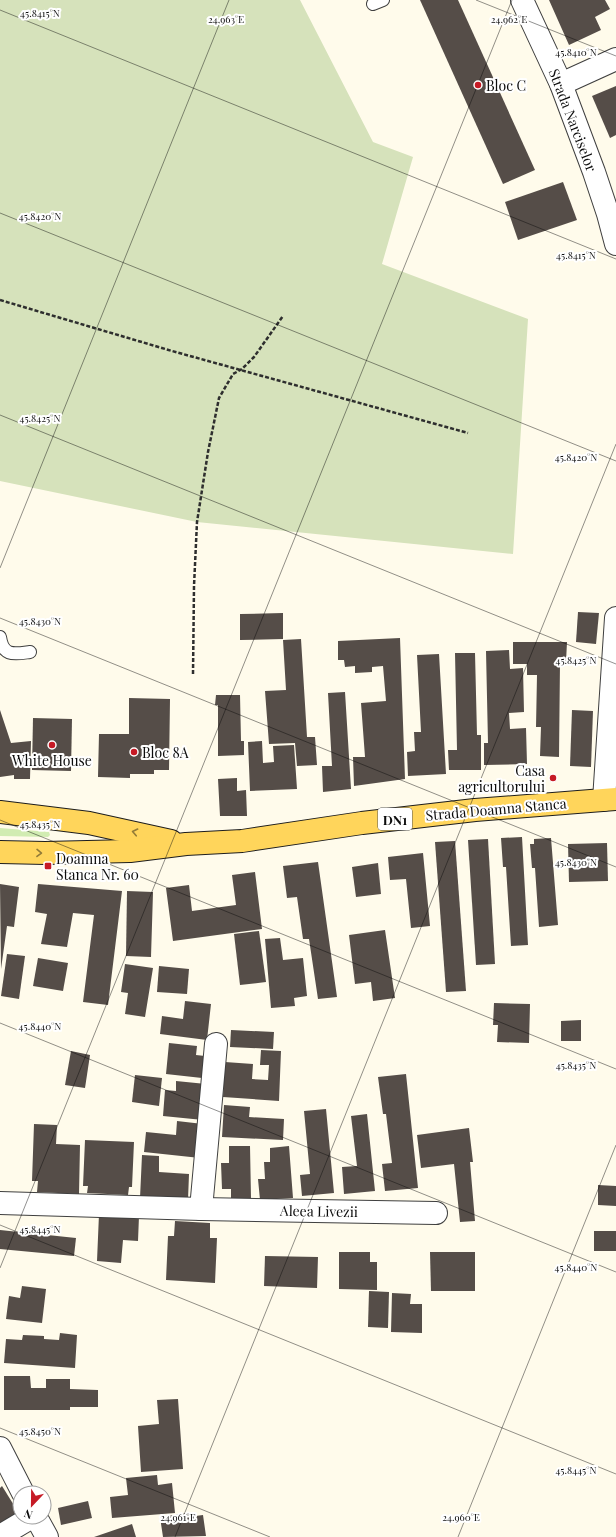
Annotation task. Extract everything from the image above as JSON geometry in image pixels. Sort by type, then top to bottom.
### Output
[{"type":"main road","name":"Strada Doamna Stanca","points":[[0,852],[45,853],[130,851],[186,844],[242,841],[362,823],[476,810],[610,800]]},
{"type":"main road","name":"Strada Doamna Stanca","points":[[0,812],[89,823],[186,844]]},
{"type":"street","name":"Strada Narciselor","points":[[522,0],[561,84],[594,172],[616,244]]},
{"type":"street","points":[[561,84],[616,59]]},
{"type":"street","points":[[610,800],[616,618]]},
{"type":"street","points":[[201,1209],[216,1044]]},
{"type":"street","name":"Aleea Livezii","points":[[0,1203],[201,1209],[436,1213]]},
{"type":"street","points":[[0,1448],[20,1485]]},
{"type":"street","points":[[0,1536],[19,1525]]},
{"type":"street","points":[[40,1525],[47,1537]]},
{"type":"lane","points":[[0,637],[3,649],[7,652],[16,654],[30,652]]},
{"type":"path","points":[[0,300],[172,351],[242,369],[468,433]]},
{"type":"path","points":[[193,674],[194,586],[198,522],[208,452],[219,398],[233,374],[242,369],[254,357],[283,316]]},
{"type":"green space","points":[[0,0],[300,0],[373,142],[413,157],[382,264],[528,319],[513,554],[197,522],[0,481]]},
{"type":"green space","points":[[0,828],[49,832],[50,835],[48,837],[0,836]]},
{"type":"building","name":"Bloc C","points":[[420,0],[458,0],[535,170],[503,184]]},
{"type":"building","points":[[549,0],[605,0],[610,9],[595,17],[601,30],[569,45]]},
{"type":"building","points":[[616,86],[616,135],[610,138],[592,96]]},
{"type":"building","points":[[563,182],[577,220],[518,240],[505,202]]},
{"type":"building","points":[[578,612],[599,613],[596,644],[576,642]]},
{"type":"building","points":[[283,613],[283,639],[240,640],[240,614]]},
{"type":"building","points":[[400,638],[405,779],[354,786],[353,757],[365,757],[361,703],[386,701],[383,666],[372,667],[372,672],[355,673],[355,666],[345,667],[344,660],[338,660],[338,641]]},
{"type":"building","points":[[301,639],[307,737],[315,737],[317,765],[297,766],[295,743],[269,744],[265,691],[286,690],[283,640]]},
{"type":"building","points":[[513,642],[567,642],[566,662],[560,662],[559,757],[540,756],[541,727],[536,727],[537,675],[527,675],[527,664],[513,664]]},
{"type":"building","points":[[509,650],[510,669],[523,668],[524,712],[509,713],[510,729],[526,728],[527,764],[484,765],[484,743],[488,743],[486,651]]},
{"type":"building","points":[[455,653],[475,653],[477,735],[481,735],[481,770],[449,770],[448,750],[457,750]]},
{"type":"building","points":[[439,654],[446,774],[408,776],[407,752],[415,751],[414,732],[421,732],[417,655]]},
{"type":"building","points":[[345,692],[351,789],[323,792],[322,766],[332,766],[328,693]]},
{"type":"building","points":[[216,695],[240,695],[241,741],[244,741],[244,755],[218,756],[218,705],[215,705]]},
{"type":"building","name":"Bloc 8A","points":[[129,698],[170,699],[169,770],[154,770],[154,774],[130,774],[130,778],[98,777],[99,734],[129,734]]},
{"type":"building","points":[[0,710],[11,743],[31,741],[30,779],[14,779],[14,775],[0,777]]},
{"type":"building","points":[[572,710],[593,711],[591,767],[570,766]]},
{"type":"building","name":"White House","points":[[33,718],[72,719],[71,771],[32,770]]},
{"type":"building","points":[[262,741],[263,763],[274,762],[273,746],[294,745],[297,789],[250,791],[248,742]]},
{"type":"building","points":[[237,778],[237,791],[246,790],[247,816],[220,816],[218,779]]},
{"type":"building","points":[[522,837],[528,945],[511,946],[506,867],[503,867],[501,838]]},
{"type":"building","points":[[551,838],[558,925],[539,927],[535,868],[532,868],[530,844],[534,844],[534,839]]},
{"type":"building","points":[[488,839],[495,964],[476,965],[468,840]]},
{"type":"building","points":[[455,841],[466,991],[446,992],[435,842]]},
{"type":"building","points":[[607,843],[608,881],[569,882],[568,844]]},
{"type":"building","points":[[423,853],[430,926],[411,928],[406,879],[390,880],[388,857]]},
{"type":"building","points":[[318,862],[337,997],[318,999],[309,939],[303,939],[297,897],[287,898],[283,866]]},
{"type":"building","points":[[378,863],[381,894],[356,897],[352,867]]},
{"type":"building","points":[[255,872],[262,929],[173,941],[166,888],[189,885],[192,911],[236,905],[232,875]]},
{"type":"building","points":[[0,884],[19,887],[14,927],[7,926],[1,969]]},
{"type":"building","points":[[38,884],[122,891],[108,1005],[83,1002],[94,915],[73,913],[67,947],[41,944],[47,914],[35,912]]},
{"type":"building","points":[[127,891],[153,892],[151,957],[126,956]]},
{"type":"building","points":[[385,930],[395,998],[373,1001],[371,982],[355,984],[349,935]]},
{"type":"building","points":[[259,931],[266,982],[240,985],[234,934]]},
{"type":"building","points":[[280,938],[283,960],[303,958],[307,996],[294,998],[295,1006],[271,1008],[265,939]]},
{"type":"building","points":[[7,954],[25,956],[19,999],[1,996]]},
{"type":"building","points":[[38,958],[68,963],[63,991],[33,986]]},
{"type":"building","points":[[125,964],[153,968],[145,1017],[125,1014],[128,993],[121,992]]},
{"type":"building","points":[[159,966],[189,969],[187,994],[157,992]]},
{"type":"building","points":[[185,1001],[211,1004],[207,1040],[160,1034],[162,1016],[183,1019]]},
{"type":"building","points":[[494,1003],[530,1004],[529,1043],[497,1042],[498,1025],[493,1025]]},
{"type":"building","points":[[581,1020],[581,1041],[561,1041],[561,1021]]},
{"type":"building","points":[[231,1030],[274,1032],[273,1049],[230,1047]]},
{"type":"building","points":[[169,1043],[197,1046],[196,1055],[205,1056],[202,1078],[166,1074]]},
{"type":"building","points":[[261,1050],[281,1051],[279,1101],[223,1097],[225,1062],[253,1064],[252,1079],[268,1080],[269,1065],[260,1065]]},
{"type":"building","points":[[71,1051],[90,1055],[85,1088],[65,1085]]},
{"type":"building","points":[[406,1074],[418,1188],[385,1191],[382,1164],[392,1163],[386,1114],[383,1114],[378,1077]]},
{"type":"building","points":[[135,1075],[162,1078],[159,1106],[132,1102]]},
{"type":"building","points":[[176,1081],[206,1084],[203,1120],[163,1116],[165,1090],[176,1091]]},
{"type":"building","points":[[224,1105],[250,1107],[249,1117],[284,1119],[283,1140],[222,1137]]},
{"type":"building","points":[[326,1109],[334,1193],[302,1196],[300,1175],[310,1174],[304,1111]]},
{"type":"building","points":[[367,1114],[375,1191],[344,1194],[342,1167],[357,1166],[351,1116]]},
{"type":"building","points":[[177,1121],[203,1124],[200,1158],[144,1152],[146,1132],[176,1135]]},
{"type":"building","points":[[34,1124],[57,1125],[56,1144],[80,1145],[79,1194],[37,1192],[38,1181],[32,1181]]},
{"type":"building","points":[[469,1128],[473,1162],[470,1162],[475,1221],[460,1222],[454,1164],[421,1168],[417,1135]]},
{"type":"building","points":[[85,1140],[134,1142],[132,1187],[129,1187],[128,1195],[87,1193],[88,1186],[83,1186]]},
{"type":"building","points":[[229,1146],[250,1146],[251,1198],[231,1199],[231,1189],[222,1189],[221,1163],[229,1163]]},
{"type":"building","points":[[289,1146],[293,1198],[260,1200],[258,1179],[265,1179],[264,1162],[270,1162],[270,1148]]},
{"type":"building","points":[[142,1155],[159,1156],[159,1172],[189,1174],[188,1200],[140,1198]]},
{"type":"building","points":[[598,1185],[616,1186],[616,1206],[598,1205]]},
{"type":"building","points":[[99,1214],[139,1216],[138,1241],[123,1240],[121,1263],[97,1261]]},
{"type":"building","points":[[175,1221],[210,1223],[210,1238],[217,1238],[215,1283],[166,1280],[168,1236],[174,1236]]},
{"type":"building","points":[[0,1230],[76,1238],[74,1256],[0,1249]]},
{"type":"building","points":[[594,1231],[616,1231],[616,1251],[594,1251]]},
{"type":"building","points":[[339,1252],[370,1252],[370,1262],[377,1262],[377,1290],[339,1289]]},
{"type":"building","points":[[430,1252],[475,1252],[475,1291],[431,1291]]},
{"type":"building","points":[[265,1256],[318,1257],[317,1288],[264,1286]]},
{"type":"building","points":[[22,1286],[46,1289],[42,1323],[6,1319],[9,1296],[20,1298]]},
{"type":"building","points":[[369,1291],[389,1292],[388,1328],[368,1327]]},
{"type":"building","points":[[392,1293],[411,1294],[410,1304],[422,1304],[422,1333],[391,1332]]},
{"type":"building","points":[[60,1333],[77,1335],[75,1368],[4,1363],[6,1339],[22,1340],[23,1335],[44,1336],[44,1339],[59,1340]]},
{"type":"building","points":[[4,1376],[30,1376],[31,1388],[46,1388],[46,1379],[70,1379],[70,1389],[98,1390],[98,1407],[70,1407],[70,1410],[4,1410]]},
{"type":"building","points":[[178,1399],[183,1469],[141,1472],[138,1426],[159,1424],[157,1400]]},
{"type":"building","points":[[157,1475],[158,1485],[172,1483],[175,1513],[112,1518],[110,1497],[128,1495],[126,1478]]},
{"type":"building","points":[[2,1486],[12,1502],[12,1520],[0,1528],[0,1488]]},
{"type":"building","points":[[88,1501],[92,1518],[61,1525],[58,1508]]},
{"type":"building","points":[[187,1513],[188,1517],[203,1515],[206,1536],[163,1537],[160,1517]]},
{"type":"building","points":[[132,1524],[136,1537],[94,1537]]},
{"type":"place","name":"Bloc C","points":[[478,85]]},
{"type":"place","name":"White House","points":[[52,745]]},
{"type":"place","name":"Bloc 8A","points":[[134,752]]},
{"type":"place","name":"Casa agricultorului","points":[[553,778]]},
{"type":"place","name":"Doamna Stanca Nr. 60","points":[[48,866]]}]
